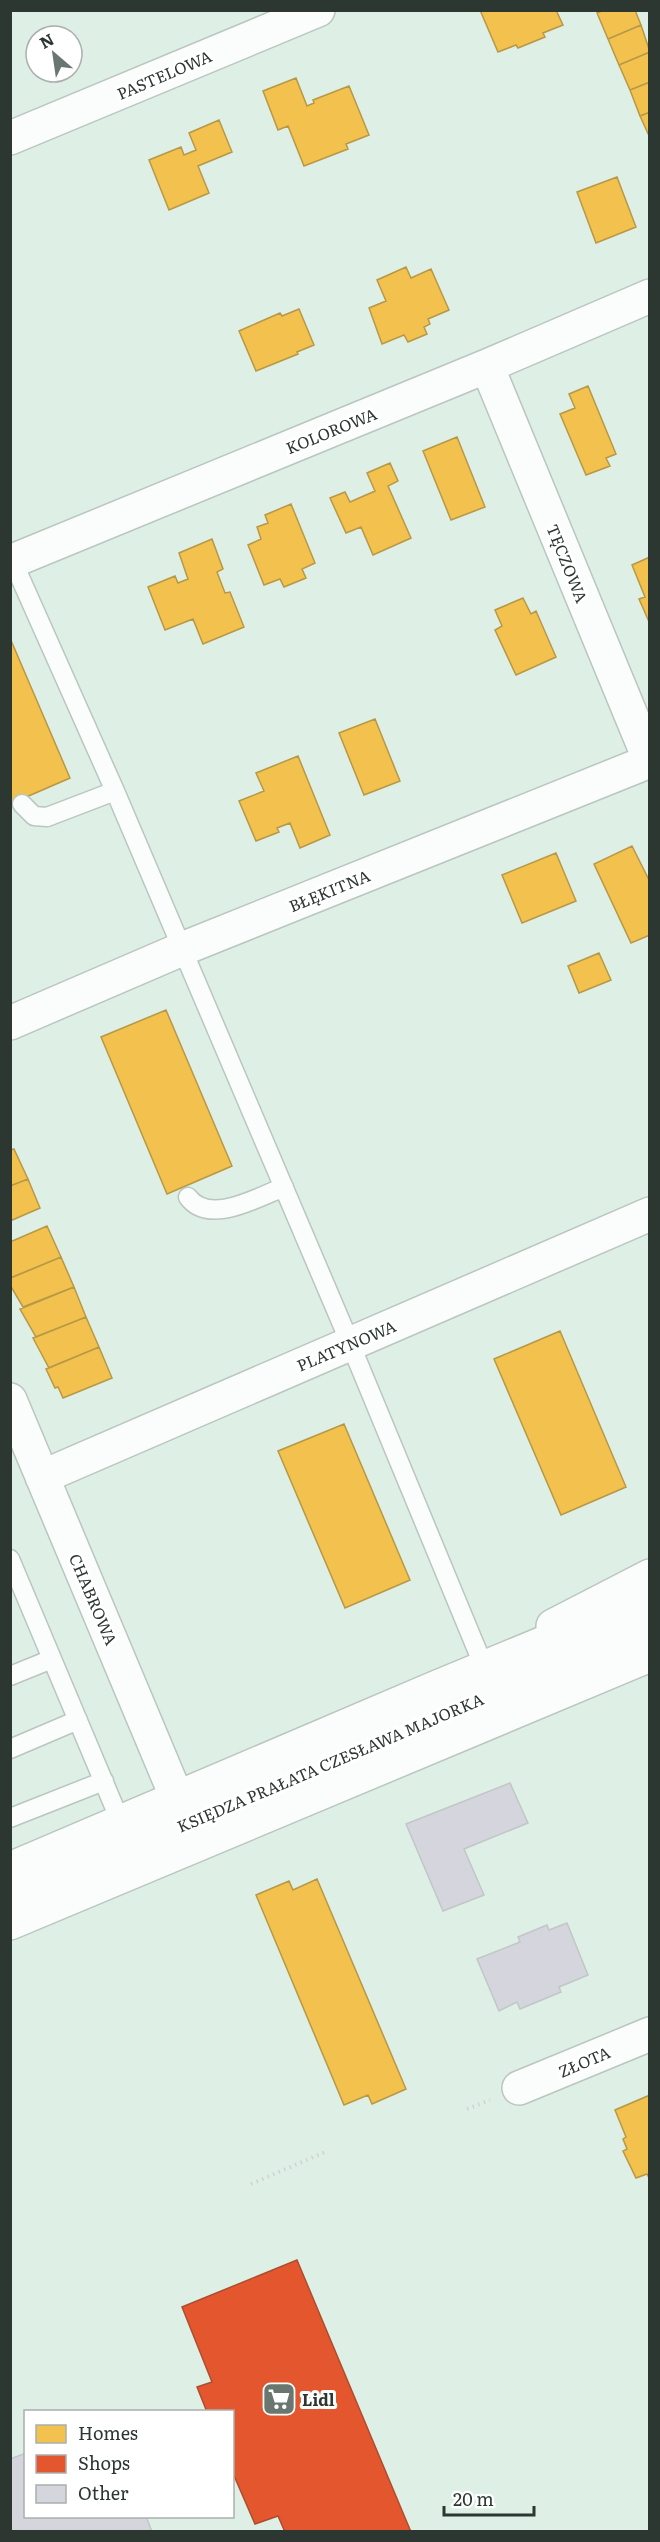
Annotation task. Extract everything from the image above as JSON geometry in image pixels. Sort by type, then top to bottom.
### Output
[{"type":"street","name":"PASTELOWA","points":[[10,138],[318,10]]},
{"type":"street","name":"KOLOROWA","points":[[11,560],[487,366],[650,296]]},
{"type":"street","name":"TĘCZOWA","points":[[487,366],[650,761]]},
{"type":"street","name":"BŁĘKITNA","points":[[10,1023],[182,949],[650,761]]},
{"type":"street","name":"PLATYNOWA","points":[[42,1477],[650,1214]]},
{"type":"street","name":"CHABROWA","points":[[10,1401],[177,1798]]},
{"type":"street","name":"KSIĘDZA PRAŁATA CZESŁAWA MAJORKA","points":[[484,1667],[565,1619],[650,1576]]},
{"type":"street","name":"KSIĘDZA PRAŁATA CZESŁAWA MAJORKA","points":[[10,1869],[484,1667],[650,1599]]},
{"type":"street","name":"KSIĘDZA PRAŁATA CZESŁAWA MAJORKA","points":[[10,1898],[650,1628]]},
{"type":"street","name":"KSIĘDZA PRAŁATA CZESŁAWA MAJORKA","points":[[10,1923],[650,1655]]},
{"type":"street","name":"ZŁOTA","points":[[519,2088],[650,2034]]},
{"type":"lane","points":[[11,560],[116,791],[350,1343],[484,1667]]},
{"type":"lane","points":[[22,804],[34,816],[47,817],[116,791]]},
{"type":"lane","points":[[188,1197],[192,1203],[207,1209],[223,1209],[284,1187]]},
{"type":"lane","points":[[10,1559],[121,1823]]},
{"type":"lane","points":[[10,1676],[52,1659]]},
{"type":"lane","points":[[10,1749],[78,1720]]},
{"type":"lane","points":[[10,1818],[104,1781]]},
{"type":"path","points":[[251,2184],[325,2152]]},
{"type":"building: Homes","points":[[480,10],[556,10],[563,25],[543,33],[545,37],[518,48],[516,45],[498,52]]},
{"type":"building: Homes","points":[[604,10],[635,10],[641,25],[608,39],[597,13]]},
{"type":"building: Homes","points":[[641,25],[650,52],[619,65],[608,39]]},
{"type":"building: Homes","points":[[650,52],[650,82],[630,90],[619,65]]},
{"type":"building: Homes","points":[[296,78],[307,106],[314,103],[313,100],[349,86],[369,135],[346,144],[348,149],[304,166],[288,126],[278,130],[263,91]]},
{"type":"building: Homes","points":[[650,82],[650,112],[640,116],[630,90]]},
{"type":"building: Homes","points":[[650,112],[650,138],[640,116]]},
{"type":"building: Homes","points":[[219,120],[232,152],[198,166],[209,193],[169,210],[149,160],[181,147],[184,155],[196,150],[189,133]]},
{"type":"building: Homes","points":[[617,177],[636,227],[596,243],[577,192]]},
{"type":"building: Homes","points":[[406,267],[411,278],[431,269],[449,310],[428,319],[430,324],[424,327],[427,334],[408,342],[404,335],[382,344],[369,308],[386,301],[377,280]]},
{"type":"building: Homes","points":[[299,309],[314,345],[256,371],[239,331],[280,313],[282,316]]},
{"type":"building: Homes","points":[[588,386],[616,454],[606,458],[610,466],[586,475],[560,414],[575,408],[569,394]]},
{"type":"building: Homes","points":[[457,437],[485,507],[451,520],[423,451]]},
{"type":"building: Homes","points":[[390,463],[398,481],[388,486],[411,538],[373,555],[361,527],[346,533],[330,498],[345,492],[350,502],[375,491],[367,473]]},
{"type":"building: Homes","points":[[291,504],[315,563],[302,569],[306,578],[284,587],[280,579],[264,585],[248,545],[261,539],[257,527],[268,523],[265,515]]},
{"type":"building: Homes","points":[[212,539],[223,569],[217,572],[225,593],[230,592],[244,627],[203,644],[193,619],[165,630],[148,587],[175,576],[178,583],[188,579],[179,553]]},
{"type":"building: Homes","points":[[650,557],[650,624],[639,599],[645,597],[632,565]]},
{"type":"building: Homes","points":[[523,598],[531,614],[536,611],[556,657],[516,675],[495,630],[502,626],[495,610]]},
{"type":"building: Homes","points":[[10,638],[70,778],[10,804]]},
{"type":"building: Homes","points":[[375,719],[400,781],[364,795],[339,733]]},
{"type":"building: Homes","points":[[298,756],[330,835],[300,848],[290,823],[277,828],[279,832],[256,841],[239,801],[264,791],[256,773]]},
{"type":"building: Homes","points":[[632,846],[650,882],[650,935],[631,943],[594,864]]},
{"type":"building: Homes","points":[[556,853],[576,901],[522,923],[502,875]]},
{"type":"building: Homes","points":[[599,953],[611,980],[579,993],[568,966]]},
{"type":"building: Homes","points":[[166,1010],[232,1166],[167,1194],[101,1037]]},
{"type":"building: Homes","points":[[14,1149],[28,1179],[10,1186],[10,1150]]},
{"type":"building: Homes","points":[[28,1179],[40,1208],[10,1221],[10,1186]]},
{"type":"building: Homes","points":[[47,1226],[61,1257],[11,1278],[10,1242]]},
{"type":"building: Homes","points":[[61,1257],[74,1287],[23,1307],[10,1285],[10,1278]]},
{"type":"building: Homes","points":[[74,1287],[86,1317],[36,1337],[20,1309]]},
{"type":"building: Homes","points":[[86,1317],[99,1347],[49,1368],[33,1338]]},
{"type":"building: Homes","points":[[560,1331],[626,1487],[561,1515],[494,1359]]},
{"type":"building: Homes","points":[[99,1347],[112,1378],[63,1398],[58,1387],[55,1388],[46,1369]]},
{"type":"building: Homes","points":[[344,1424],[410,1580],[345,1608],[278,1451]]},
{"type":"building: Homes","points":[[317,1879],[406,2089],[372,2104],[368,2095],[344,2105],[256,1895],[289,1881],[293,1890]]},
{"type":"building: Homes","points":[[650,2095],[650,2180],[647,2174],[636,2178],[623,2151],[627,2149],[623,2139],[626,2137],[615,2110]]},
{"type":"building: Shops","name":"Lidl","points":[[297,2260],[411,2532],[285,2532],[278,2516],[255,2524],[234,2476],[234,2410],[206,2410],[197,2387],[212,2382],[182,2307]]},
{"type":"building: Other","points":[[510,1783],[528,1823],[464,1849],[484,1895],[443,1911],[406,1824]]},
{"type":"building: Other","points":[[567,1923],[588,1975],[559,1987],[561,1992],[520,2009],[517,2002],[499,2011],[477,1959],[520,1942],[518,1937],[547,1925],[549,1930]]},
{"type":"building: Other","points":[[24,2454],[24,2518],[147,2518],[152,2532],[10,2532],[10,2459]]},
{"type":"place","name":"Lidl","points":[[279,2399]]}]
